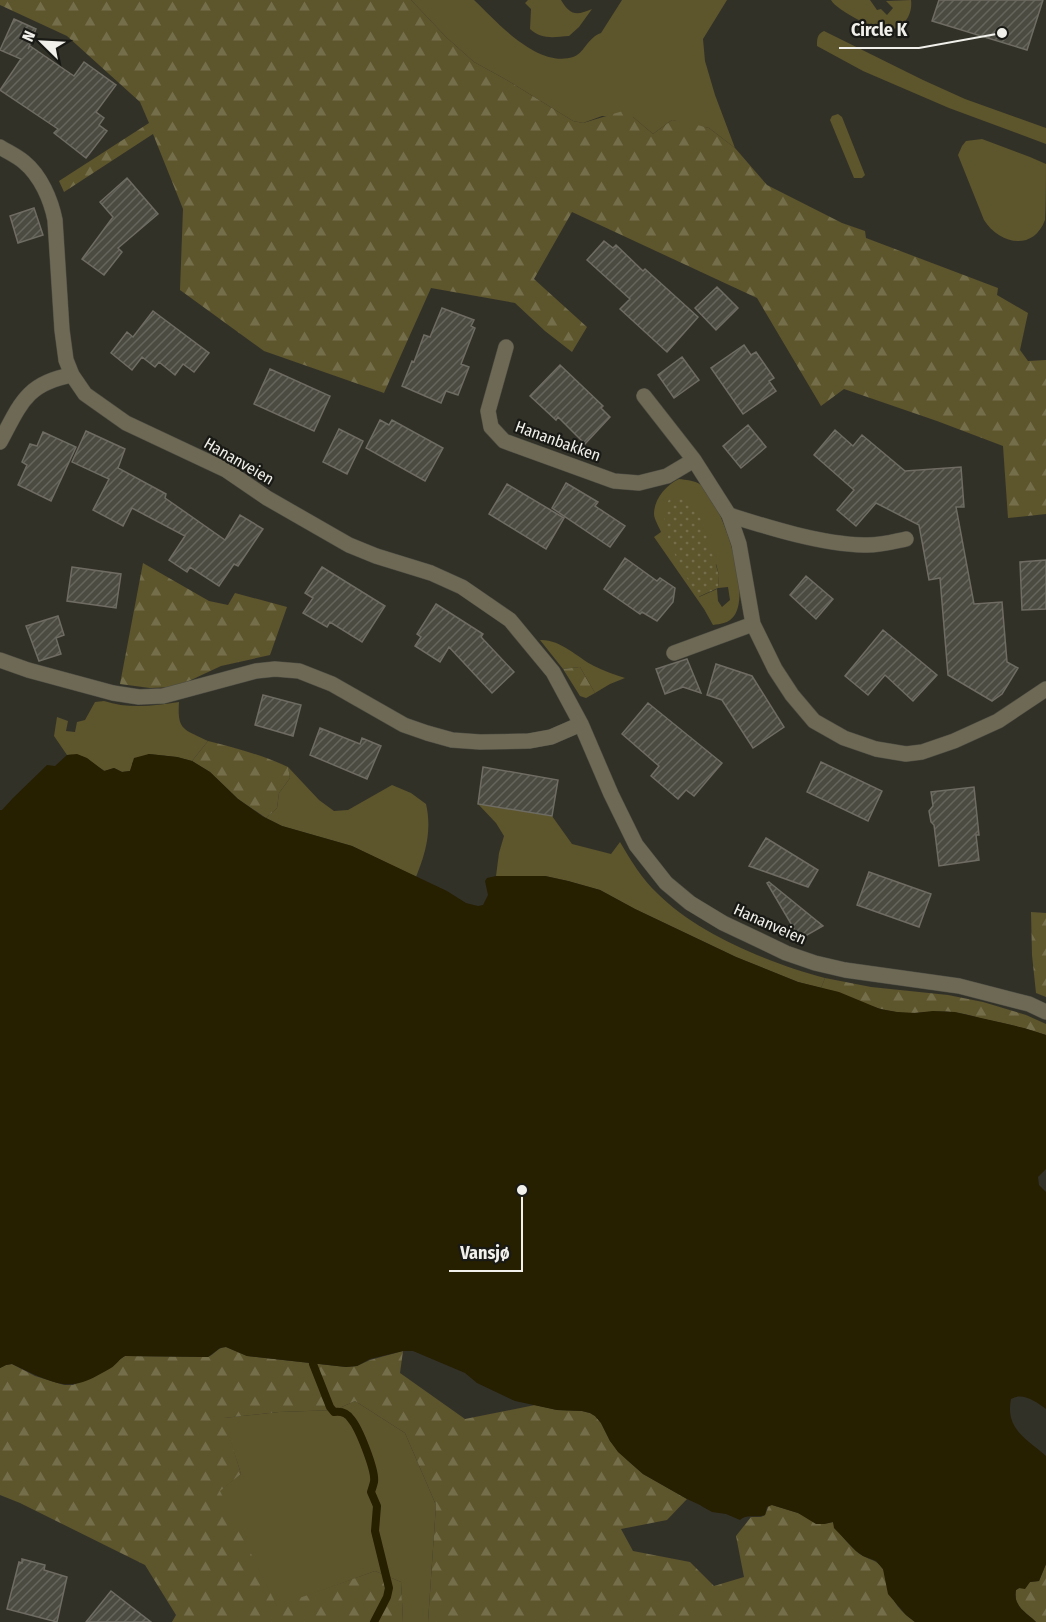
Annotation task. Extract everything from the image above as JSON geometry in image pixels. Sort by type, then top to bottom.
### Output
[{"type":"street","name":"Hananveien","points":[[0,147],[26,164],[42,184],[52,206],[66,360],[72,375],[85,394],[126,423],[226,470],[267,498],[349,544],[376,556],[452,582],[503,614],[553,672],[581,724],[610,794],[636,845],[666,883],[690,903],[741,932],[786,953],[815,963],[846,970],[959,986],[1029,1004],[1046,1012]]},
{"type":"street","name":"Hananbakken","points":[[506,347],[488,411],[491,428],[504,441],[614,481],[631,483],[667,476],[694,460]]},
{"type":"street","points":[[0,442],[23,400],[38,386],[63,376],[72,375]]},
{"type":"street","points":[[644,396],[694,460],[729,515],[739,544],[753,624],[775,669],[792,695],[814,721],[844,738],[876,749],[906,754],[922,752],[954,741],[998,721],[1046,688]]},
{"type":"street","points":[[729,515],[784,531],[850,544],[879,544],[906,539]]},
{"type":"street","points":[[674,653],[753,624]]},
{"type":"street","points":[[0,660],[113,693],[139,697],[163,696],[256,671],[274,669],[299,671],[332,684],[404,725],[452,740],[529,741],[551,737],[581,724]]},
{"type":"green space","points":[[0,0],[411,0],[446,37],[474,62],[573,121],[583,123],[623,111],[653,134],[672,120],[709,128],[735,148],[767,185],[842,223],[865,231],[866,238],[998,288],[997,295],[1028,313],[1020,350],[1028,361],[1046,360],[1046,514],[1008,518],[1003,446],[844,389],[821,406],[757,298],[572,212],[534,279],[587,327],[572,352],[515,303],[431,288],[384,393],[264,351],[180,290],[183,209],[153,134],[64,192],[59,181],[149,123],[140,102],[67,36],[0,5]]},
{"type":"green space","points":[[411,0],[474,0],[519,41],[532,50],[559,59],[573,57],[580,53],[592,38],[601,33],[622,0],[727,0],[703,39],[705,61],[735,148],[709,128],[672,120],[653,134],[633,117],[602,116],[583,123],[573,121],[474,62],[446,37]]},
{"type":"green space","points":[[528,0],[561,0],[567,9],[574,13],[592,9],[569,36],[548,37],[539,35],[530,29],[531,9],[525,3]]},
{"type":"green space","points":[[831,0],[870,0],[877,10],[881,9],[887,15],[893,8],[886,1],[911,0],[911,5],[909,15],[903,24],[888,30],[857,19]]},
{"type":"green space","points":[[824,31],[965,99],[1046,128],[1046,144],[949,108],[863,71],[817,46],[818,37]]},
{"type":"green space","points":[[838,114],[842,117],[865,175],[862,178],[854,178],[830,120],[832,116]]},
{"type":"green space","points":[[982,139],[1046,164],[1045,220],[1033,237],[1016,241],[1007,239],[998,235],[984,220],[958,155],[966,141]]},
{"type":"green space","points":[[679,479],[701,485],[718,510],[725,528],[737,569],[739,604],[734,616],[725,623],[713,625],[654,537],[661,532],[654,516],[656,503],[665,489]],"holes":[[[716,564],[719,575],[718,588],[728,587],[730,600],[722,607],[718,601],[717,589],[699,597]]]},
{"type":"green space","points":[[680,496],[688,499],[702,521],[719,575],[718,588],[698,597],[677,558],[665,527],[664,514],[667,503],[670,498]]},
{"type":"green space","points":[[143,563],[209,601],[228,605],[235,593],[287,607],[270,655],[221,666],[176,687],[150,688],[120,684]]},
{"type":"green space","points":[[540,640],[561,645],[594,666],[625,678],[595,693],[580,667],[563,669]]},
{"type":"green space","points":[[580,667],[595,693],[586,698],[580,696],[563,669]]},
{"type":"green space","points":[[104,701],[132,706],[179,702],[181,724],[188,731],[208,741],[192,761],[149,754],[132,763],[130,771],[122,772],[114,768],[105,771],[83,757],[67,755],[54,736],[57,717],[68,721],[66,731],[75,732],[77,722],[85,720],[95,702]]},
{"type":"green space","points":[[208,741],[259,755],[288,767],[290,778],[279,793],[277,808],[266,818],[238,799],[210,772],[192,761]]},
{"type":"green space","points":[[288,767],[319,800],[334,811],[348,810],[392,785],[411,793],[426,804],[427,841],[416,877],[352,846],[282,826],[266,818],[277,808],[279,793],[290,778]]},
{"type":"green space","points":[[478,804],[552,816],[572,844],[611,854],[620,842],[647,882],[674,909],[736,946],[782,965],[825,978],[821,988],[798,982],[736,957],[600,890],[545,876],[496,876],[504,836],[496,823]]},
{"type":"green space","points":[[1031,912],[1046,913],[1046,997],[1036,993]]},
{"type":"green space","points":[[825,978],[871,987],[948,995],[983,1002],[1026,1015],[1046,1024],[1046,1035],[959,1013],[903,1013],[886,1010],[821,988]]},
{"type":"green space","points":[[226,1347],[247,1356],[346,1367],[357,1366],[403,1351],[400,1373],[465,1419],[535,1405],[590,1413],[601,1423],[610,1441],[627,1460],[643,1474],[687,1499],[667,1520],[621,1529],[633,1551],[690,1562],[714,1586],[744,1577],[736,1536],[751,1517],[765,1515],[769,1505],[772,1505],[824,1524],[833,1522],[854,1550],[880,1565],[895,1602],[915,1622],[428,1622],[436,1505],[405,1433],[355,1401],[335,1410],[279,1412],[224,1418],[241,1474],[220,1491],[277,1606],[375,1571],[401,1582],[403,1622],[172,1622],[176,1615],[145,1565],[0,1495],[0,1368],[12,1364],[35,1376],[64,1385],[73,1385],[100,1373],[125,1356],[208,1357]]},
{"type":"green space","points":[[355,1401],[405,1433],[436,1505],[428,1622],[403,1622],[401,1582],[375,1571],[277,1607],[219,1491],[241,1474],[223,1418],[279,1412],[335,1410]]},
{"type":"green space","points":[[1046,1564],[1046,1622],[1036,1622],[1018,1605],[1016,1590],[1030,1582],[1039,1581]]},
{"type":"shaded area","points":[[77,754],[87,758],[104,771],[114,768],[122,772],[130,771],[134,758],[149,754],[192,761],[210,772],[238,799],[262,816],[282,826],[352,846],[447,891],[466,903],[483,905],[488,895],[485,881],[487,878],[496,876],[545,876],[568,881],[600,890],[736,957],[798,982],[839,992],[880,1009],[915,1013],[955,1012],[1046,1035],[1046,1169],[1038,1177],[1039,1185],[1046,1192],[1046,1409],[1029,1399],[1016,1397],[1011,1399],[1010,1409],[1011,1418],[1019,1432],[1046,1456],[1046,1564],[1039,1581],[1030,1582],[1025,1589],[1016,1590],[1018,1605],[1036,1622],[915,1622],[888,1594],[883,1569],[876,1561],[856,1551],[834,1528],[833,1522],[816,1524],[798,1513],[772,1505],[767,1507],[765,1515],[745,1517],[740,1520],[726,1514],[712,1512],[643,1474],[618,1452],[601,1423],[590,1413],[557,1410],[515,1401],[477,1383],[465,1373],[413,1351],[403,1351],[370,1359],[357,1366],[346,1367],[247,1356],[226,1347],[220,1348],[208,1357],[125,1356],[100,1374],[73,1384],[45,1379],[12,1364],[0,1368],[0,810],[47,765],[55,766],[67,755]]},
{"type":"building","points":[[939,0],[1043,0],[1027,50],[932,21]]},
{"type":"building","points":[[14,19],[36,29],[28,49],[30,46],[74,76],[84,62],[116,85],[96,112],[104,118],[99,125],[107,131],[86,158],[54,133],[58,129],[0,90],[21,59],[0,50]]},
{"type":"building","points":[[127,178],[158,214],[118,248],[122,252],[104,275],[82,259],[113,217],[100,202]]},
{"type":"building","points":[[34,208],[43,235],[18,243],[10,216]]},
{"type":"building","points":[[604,241],[613,248],[616,245],[698,317],[667,352],[620,309],[630,299],[587,260]]},
{"type":"building","points":[[717,287],[738,308],[716,330],[695,308]]},
{"type":"building","points":[[442,308],[474,320],[471,326],[475,328],[461,364],[469,367],[458,395],[446,391],[441,403],[402,386],[424,335],[430,337]]},
{"type":"building","points":[[153,311],[209,353],[194,372],[183,364],[175,375],[159,362],[155,367],[142,357],[132,370],[111,353],[127,332],[133,337]]},
{"type":"building","points":[[744,345],[751,355],[756,352],[774,378],[769,381],[776,391],[743,414],[711,368]]},
{"type":"building","points":[[682,357],[699,380],[674,398],[658,375]]},
{"type":"building","points":[[560,365],[603,406],[601,408],[610,417],[585,444],[558,417],[556,420],[530,396]]},
{"type":"building","points":[[270,369],[330,396],[314,431],[254,404]]},
{"type":"building","points":[[380,420],[389,425],[392,420],[443,448],[425,481],[366,448]]},
{"type":"building","points":[[748,425],[766,447],[741,468],[723,446]]},
{"type":"building","points":[[339,429],[363,441],[347,474],[323,462]]},
{"type":"building","points":[[835,430],[853,446],[862,435],[905,471],[961,467],[964,507],[956,507],[974,604],[1002,602],[1007,662],[1018,668],[1002,694],[992,701],[948,675],[940,578],[929,580],[919,525],[876,503],[856,526],[837,510],[854,490],[814,455]]},
{"type":"building","points":[[86,431],[125,449],[118,468],[166,494],[165,498],[225,540],[240,515],[263,529],[238,566],[234,564],[219,586],[190,567],[187,572],[169,560],[185,536],[132,508],[123,526],[93,510],[109,479],[72,462]]},
{"type":"building","points":[[43,432],[76,447],[51,501],[18,485],[27,465],[22,462],[30,444],[37,446]]},
{"type":"building","points":[[566,483],[598,502],[595,506],[625,526],[610,547],[552,508]]},
{"type":"building","points":[[507,484],[564,518],[546,549],[489,514]]},
{"type":"building","points":[[625,558],[657,581],[660,578],[675,588],[673,602],[657,621],[642,612],[640,614],[604,589]]},
{"type":"building","points":[[1046,560],[1046,609],[1022,610],[1020,562]]},
{"type":"building","points":[[72,567],[121,574],[116,608],[67,601]]},
{"type":"building","points":[[322,567],[385,606],[362,642],[330,622],[327,627],[303,613],[313,598],[305,593]]},
{"type":"building","points":[[806,576],[833,599],[816,619],[790,595]]},
{"type":"building","points":[[436,604],[483,634],[481,637],[514,672],[492,693],[449,647],[440,662],[415,646],[421,637],[417,634]]},
{"type":"building","points":[[58,616],[64,635],[56,638],[61,654],[39,661],[26,626]]},
{"type":"building","points":[[883,630],[937,675],[913,701],[885,675],[868,695],[845,676]]},
{"type":"building","points":[[687,659],[701,693],[683,687],[665,694],[656,669]]},
{"type":"building","points":[[716,664],[752,676],[784,727],[753,748],[722,700],[707,695]]},
{"type":"building","points":[[263,695],[301,705],[293,736],[255,725]]},
{"type":"building","points":[[648,703],[722,763],[694,796],[686,790],[678,799],[651,776],[659,766],[622,734]]},
{"type":"building","points":[[320,728],[360,744],[362,738],[381,746],[367,779],[310,755]]},
{"type":"building","points":[[821,762],[882,791],[868,821],[807,792]]},
{"type":"building","points":[[483,767],[558,780],[552,816],[478,804]]},
{"type":"building","points":[[974,787],[979,860],[939,866],[934,825],[931,822],[929,811],[933,806],[931,792]]},
{"type":"building","points":[[766,838],[818,870],[808,887],[749,866]]},
{"type":"building","points":[[869,872],[931,894],[919,927],[857,905]]},
{"type":"building","points":[[769,882],[823,926],[800,939],[767,883]]},
{"type":"building","points":[[22,1559],[45,1565],[44,1570],[67,1577],[57,1622],[7,1609],[19,1562],[22,1563]]},
{"type":"building","points":[[111,1591],[151,1622],[86,1622]]},
{"type":"waterway","points":[[313,1364],[330,1407],[334,1412],[346,1414],[358,1431],[374,1477],[371,1492],[377,1506],[375,1531],[389,1588],[387,1597],[374,1622]]},
{"type":"place","name":"Circle K","points":[[1002,33]]},
{"type":"place","name":"Vansjø","points":[[522,1190]]}]
